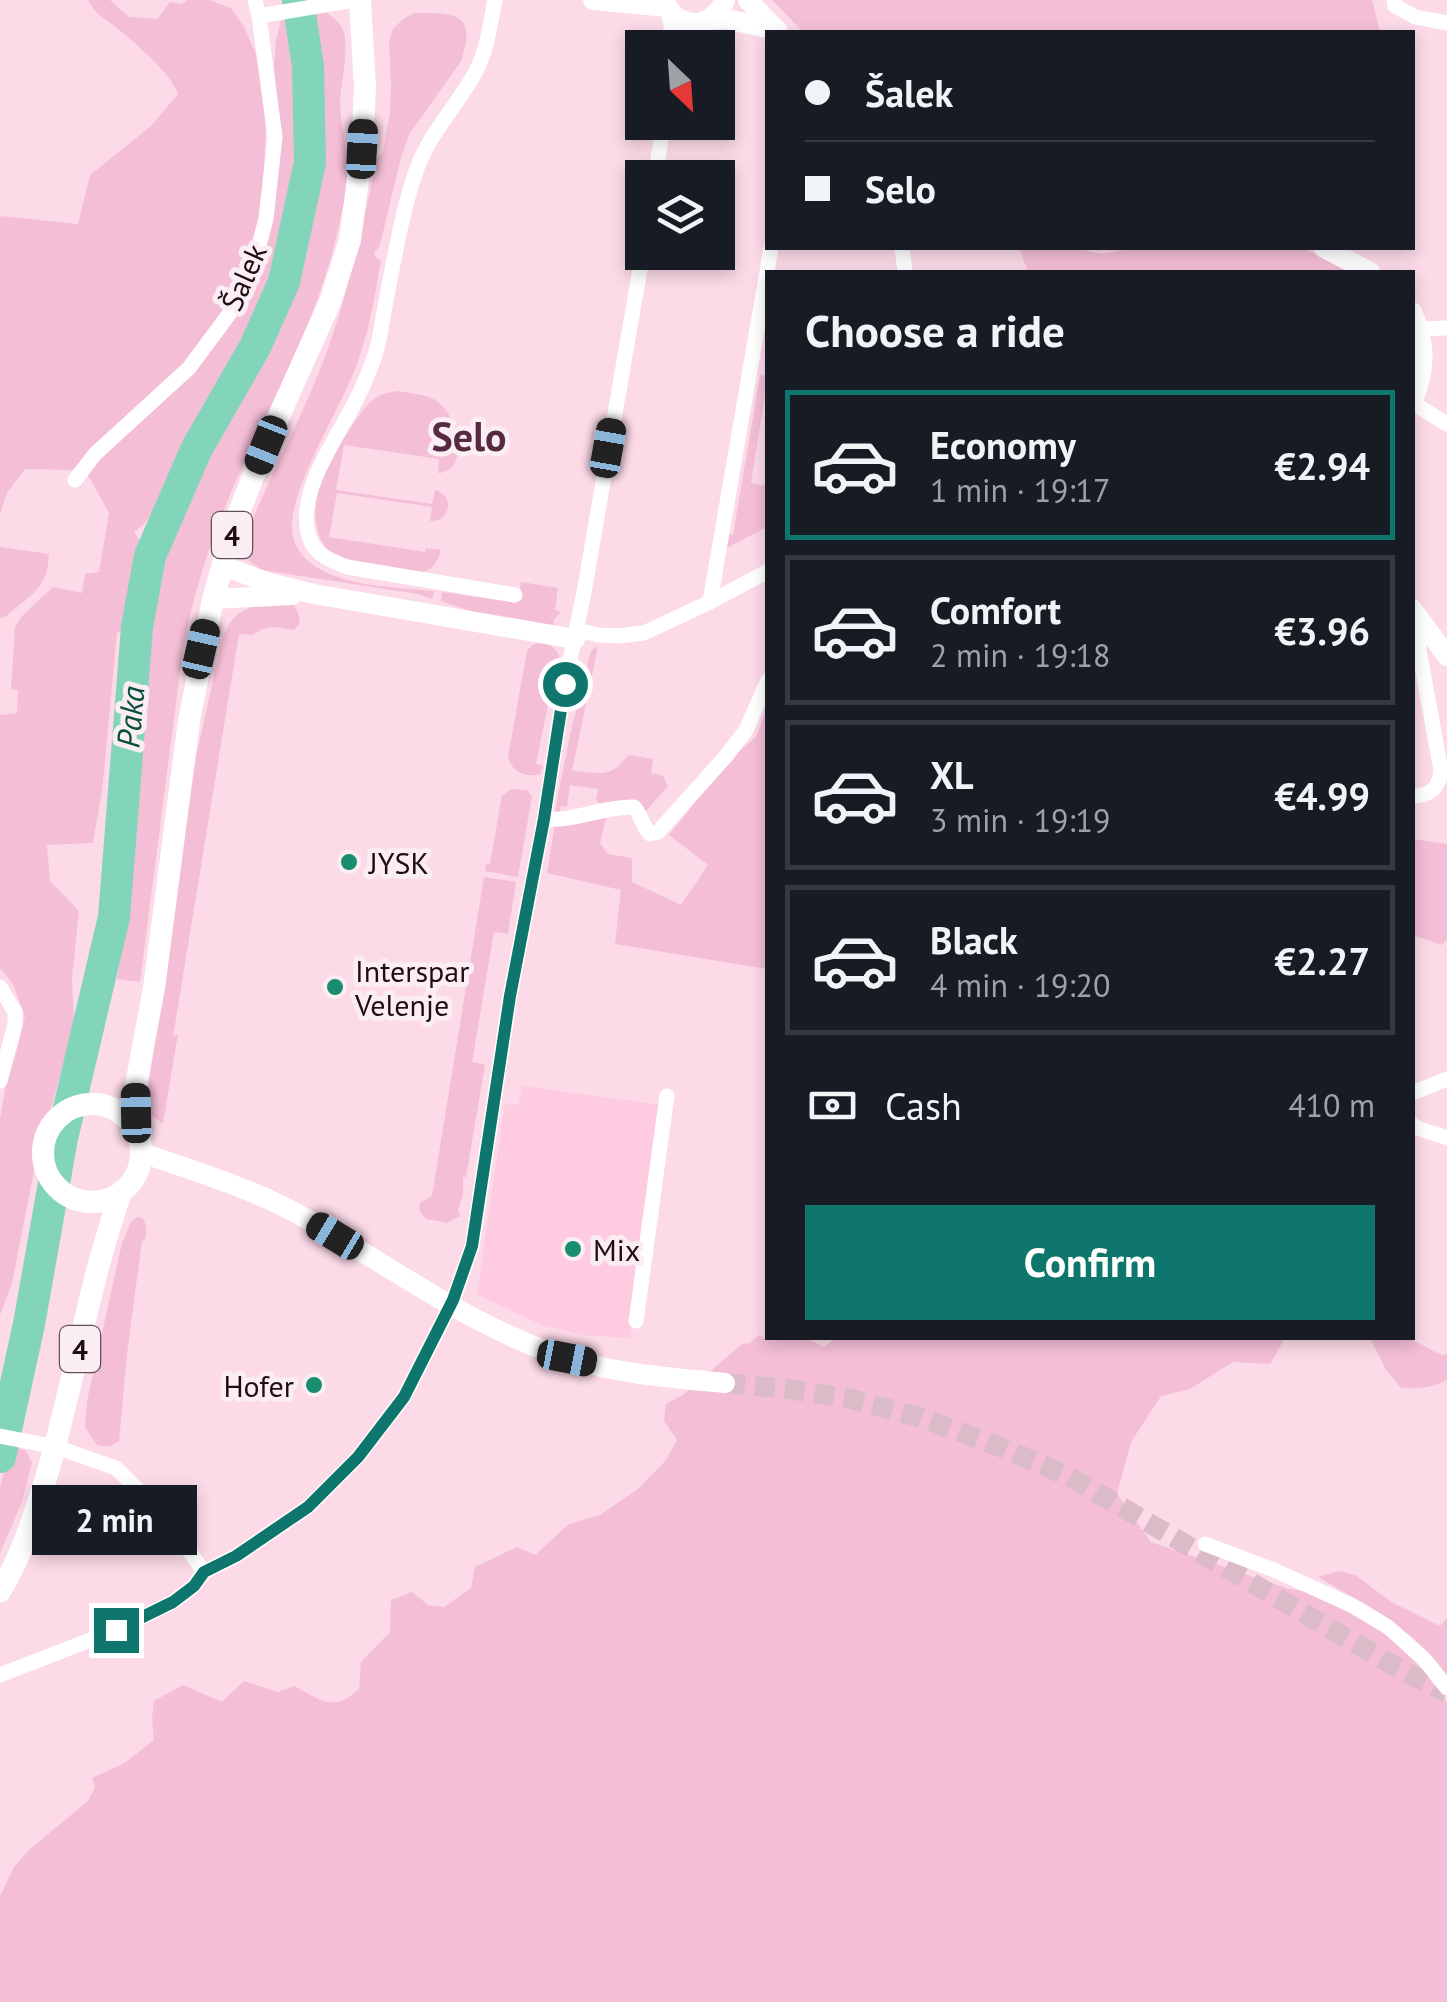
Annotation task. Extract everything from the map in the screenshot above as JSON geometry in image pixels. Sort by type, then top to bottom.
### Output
[{"type":"main road","name":"4","points":[[0,1591],[30,1529],[56,1448],[104,1250],[122,1193],[140,1168],[136,1086],[154,988],[188,722],[213,599],[235,522],[330,302],[350,240],[366,86],[357,0]]},
{"type":"main road","name":"4","points":[[121,1112],[136,1086]]},
{"type":"main road","points":[[122,1193],[106,1201],[81,1201],[58,1190],[48,1176],[43,1143],[61,1114],[91,1104],[121,1112],[132,1123],[141,1145]]},
{"type":"main road","name":"4","points":[[81,1201],[102,1219],[104,1250]]},
{"type":"street","points":[[257,8],[282,12],[357,0]]},
{"type":"street","points":[[495,0],[477,70],[429,140],[416,171],[376,354],[312,488],[307,529],[314,547],[325,559],[347,567],[514,595]]},
{"type":"street","points":[[593,0],[665,4],[680,20],[690,23],[728,19],[774,30]]},
{"type":"street","points":[[700,30],[725,0]]},
{"type":"street","points":[[748,0],[777,30]]},
{"type":"street","points":[[1394,0],[1395,6],[1415,17],[1447,23]]},
{"type":"street","points":[[665,4],[671,30]]},
{"type":"street","name":"Šalek","points":[[75,480],[95,454],[189,368],[240,298],[254,263],[266,219],[274,137],[257,8]]},
{"type":"street","points":[[1328,250],[1366,270]]},
{"type":"street","points":[[0,1675],[116,1630],[173,1602],[194,1586],[204,1572],[236,1556],[308,1507],[358,1457],[404,1397],[453,1300],[472,1246],[510,996],[640,270]]},
{"type":"street","points":[[710,602],[765,278]]},
{"type":"street","points":[[1415,398],[1424,366],[1416,320],[1447,328]]},
{"type":"street","points":[[1415,404],[1447,424]]},
{"type":"street","points":[[223,566],[314,594],[576,634],[618,636],[644,632],[765,572]]},
{"type":"street","points":[[213,599],[314,594]]},
{"type":"street","points":[[1417,616],[1447,656]]},
{"type":"street","points":[[1415,796],[1436,789],[1441,770],[1419,650],[1417,616]]},
{"type":"street","points":[[544,819],[616,806],[634,807],[642,816],[645,829],[650,834],[658,832],[746,730],[765,687]]},
{"type":"street","points":[[0,986],[15,1012],[15,1024],[0,1080]]},
{"type":"street","points":[[1415,1092],[1447,1079]]},
{"type":"street","points":[[636,1322],[668,1096]]},
{"type":"street","points":[[1415,1126],[1447,1138]]},
{"type":"street","points":[[141,1145],[302,1216],[432,1294],[509,1334],[567,1358],[725,1384]]},
{"type":"street","points":[[0,1436],[56,1448],[116,1468],[164,1516],[204,1572]]},
{"type":"street","points":[[1205,1544],[1354,1606],[1388,1627],[1447,1688]]},
{"type":"shaded area","points":[[88,0],[110,0],[129,17],[157,19],[170,2],[209,0],[231,8],[256,54],[266,118],[258,221],[233,301],[168,383],[80,467],[25,469],[7,493],[0,514],[0,216],[78,224],[90,175],[151,126],[178,94],[160,68],[97,13]]},
{"type":"shaded area","points":[[772,0],[1372,0],[1380,30],[801,30]]},
{"type":"shaded area","points":[[324,11],[341,26],[345,42],[340,101],[347,168],[343,210],[315,306],[224,508],[196,591],[183,649],[140,982],[117,979],[132,867],[141,663],[150,597],[179,504],[255,361],[293,270],[308,206],[316,139],[317,73],[310,13]]},
{"type":"shaded area","points":[[414,13],[458,18],[464,24],[465,45],[461,61],[410,133],[401,157],[380,245],[374,253],[381,261],[363,346],[308,468],[292,529],[303,556],[329,574],[364,584],[434,591],[432,599],[262,570],[248,560],[247,533],[338,320],[377,158],[383,152],[390,112],[389,41],[393,29]]},
{"type":"shaded area","points":[[291,17],[302,70],[303,136],[295,207],[278,276],[253,337],[244,336],[191,446],[181,450],[158,506],[134,532],[147,552],[131,628],[117,633],[102,791],[93,843],[47,845],[50,881],[79,911],[72,978],[74,1024],[34,1171],[12,1283],[0,1315],[0,1118],[25,1016],[13,984],[0,968],[0,715],[17,713],[18,690],[11,689],[15,627],[53,587],[82,593],[85,574],[99,572],[109,513],[88,475],[93,465],[246,298],[280,139],[274,67],[276,40],[281,20]]},
{"type":"shaded area","points":[[1020,250],[1085,250],[1102,254],[1124,250],[1307,250],[1348,270],[1027,270]]},
{"type":"shaded area","points":[[760,375],[765,376],[751,483],[765,486],[765,528],[723,550],[726,534],[733,535]]},
{"type":"shaded area","points":[[399,391],[430,397],[445,409],[458,442],[455,463],[438,473],[439,459],[344,445],[336,490],[432,504],[435,490],[446,497],[446,513],[430,521],[432,507],[337,493],[329,537],[425,552],[426,548],[441,550],[434,564],[422,572],[371,566],[332,553],[318,533],[315,518],[320,485],[343,439],[373,400]]},
{"type":"shaded area","points":[[0,547],[49,554],[41,584],[0,618]]},
{"type":"shaded area","points":[[521,582],[558,588],[555,610],[561,612],[553,625],[478,614],[441,601],[442,592],[517,603]]},
{"type":"shaded area","points":[[269,603],[294,605],[299,621],[293,630],[272,627],[253,635],[239,634],[173,1037],[178,1034],[163,1124],[150,1114],[146,1103],[196,757],[228,626],[243,611]]},
{"type":"shaded area","points":[[542,642],[557,652],[562,670],[555,670],[536,764],[543,766],[540,774],[529,775],[516,770],[508,757],[527,651]]},
{"type":"shaded area","points":[[598,646],[572,771],[610,771],[628,755],[653,759],[651,773],[663,776],[668,786],[645,812],[601,805],[596,800],[598,789],[570,785],[567,807],[561,806],[559,814],[555,811],[591,651]]},
{"type":"shaded area","points":[[765,713],[765,969],[615,944],[621,890],[547,873],[555,824],[607,814],[600,843],[608,854],[632,858],[632,882],[681,905],[708,865],[669,835],[692,801],[756,737]]},
{"type":"shaded area","points":[[512,789],[527,790],[532,796],[518,877],[485,871],[486,864],[490,864],[502,795]]},
{"type":"shaded area","points":[[1415,839],[1447,844],[1447,940],[1442,945],[1415,936]]},
{"type":"shaded area","points":[[484,877],[516,882],[508,934],[494,932],[472,1062],[485,1065],[463,1177],[460,1216],[447,1223],[426,1219],[419,1210],[420,1203],[432,1196]]},
{"type":"shaded area","points":[[522,1086],[661,1105],[630,1338],[582,1335],[539,1324],[477,1294],[505,1104],[518,1105]]},
{"type":"shaded area","points":[[137,1217],[144,1220],[146,1234],[127,1354],[119,1441],[100,1446],[85,1427],[87,1401],[122,1243]]},
{"type":"shaded area","points":[[759,1335],[773,1341],[808,1340],[824,1347],[833,1340],[1284,1340],[1270,1364],[1233,1362],[1190,1389],[1161,1396],[1131,1442],[1117,1494],[1151,1542],[1289,1589],[1322,1594],[1384,1632],[1425,1672],[1447,1703],[1447,2002],[0,2002],[0,1896],[14,1867],[88,1801],[95,1787],[92,1778],[123,1764],[154,1740],[154,1701],[183,1685],[222,1702],[244,1681],[278,1692],[294,1686],[327,1702],[342,1701],[359,1689],[361,1662],[390,1632],[391,1600],[412,1592],[428,1605],[444,1607],[471,1588],[475,1567],[517,1547],[535,1555],[569,1524],[600,1515],[638,1489],[666,1460],[677,1440],[664,1421],[666,1404],[683,1395],[742,1344]]},
{"type":"shaded area","points":[[1371,1340],[1413,1340],[1441,1355],[1447,1354],[1447,1380],[1436,1385],[1401,1388],[1386,1370]]},
{"type":"shaded area","points":[[10,1445],[26,1451],[32,1463],[22,1502],[0,1553],[0,1489]]},
{"type":"shaded area","points":[[1339,1571],[1355,1575],[1393,1603],[1440,1626],[1447,1618],[1447,1675],[1404,1631],[1318,1577]]},
{"type":"waterway","name":"Paka","points":[[0,1457],[29,1324],[62,1138],[114,917],[137,627],[150,556],[197,448],[255,347],[284,282],[310,162],[308,67],[298,0]]},
{"type":"tunnel","points":[[725,1383],[851,1399],[919,1417],[998,1446],[1070,1477],[1447,1693]]},
{"type":"place","name":"JYSK","points":[[349,862]]},
{"type":"place","name":"Interspar Velenje","points":[[335,987]]},
{"type":"place","name":"Mix","points":[[573,1249]]},
{"type":"place","name":"Hofer","points":[[314,1385]]},
{"type":"district","name":"Selo","points":[[469,436]]},
{"type":"route","points":[[116,1630],[173,1602],[194,1586],[204,1572],[270,1535],[308,1507],[358,1457],[404,1397],[453,1300],[472,1246],[510,996],[565,684]]}]
